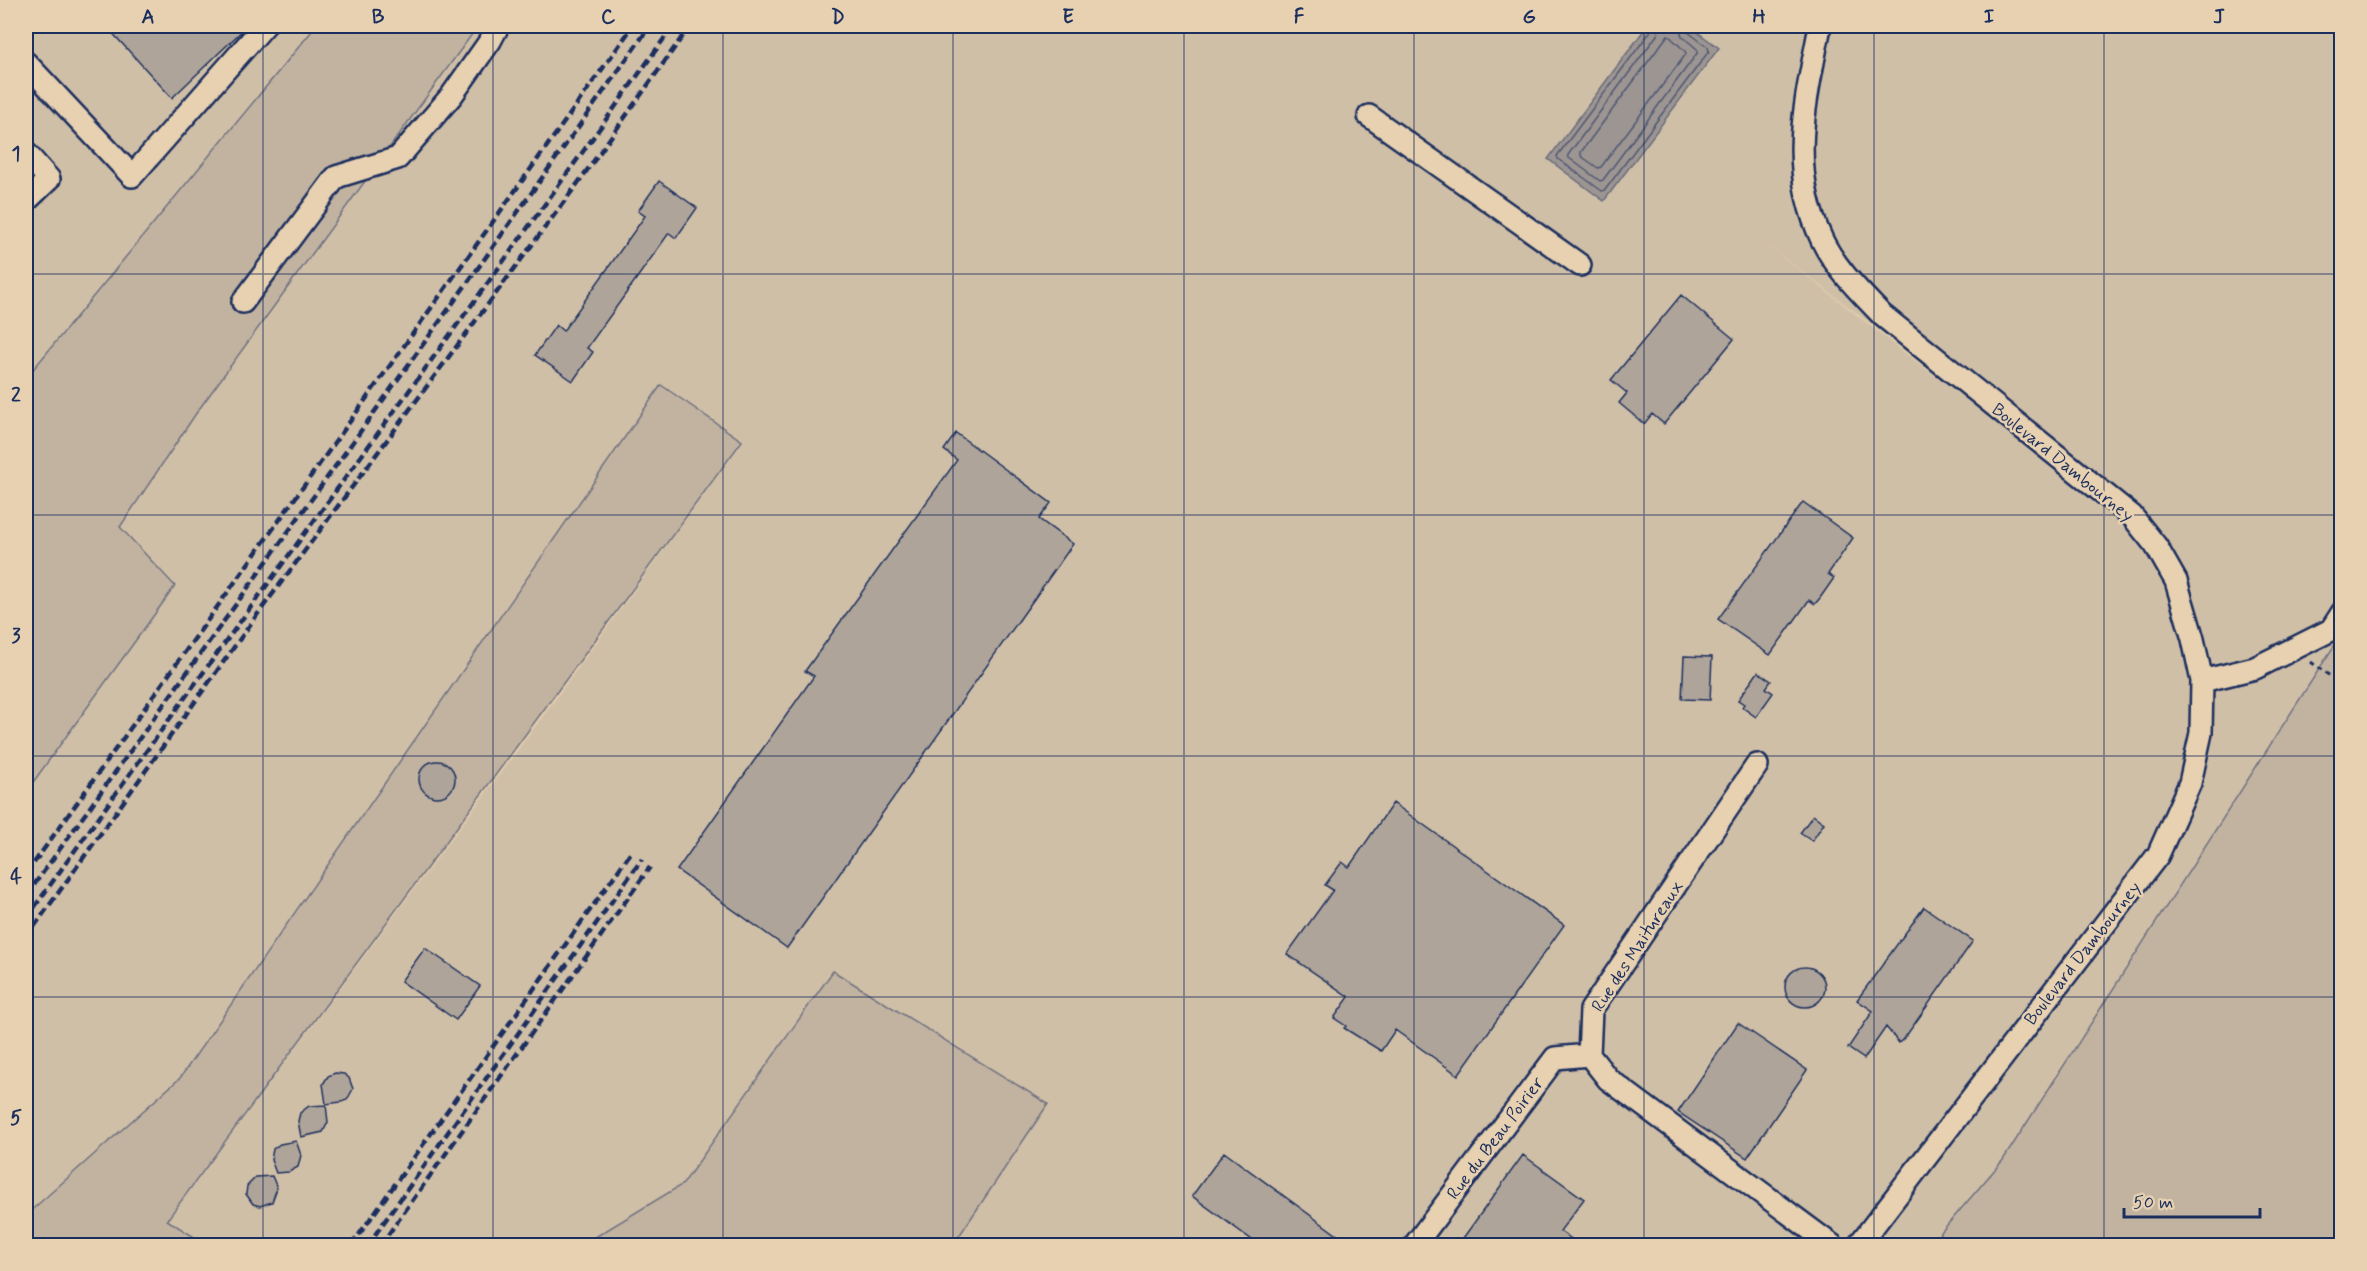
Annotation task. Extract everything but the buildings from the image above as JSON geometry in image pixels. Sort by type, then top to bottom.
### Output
[{"type":"street","points":[[26,63],[132,176],[264,26]]},
{"type":"street","points":[[243,302],[336,177],[398,158],[452,95],[498,26]]},
{"type":"street","name":"Boulevard Dambourney","points":[[1820,26],[1804,112],[1801,163],[1810,208],[1822,241],[1850,282],[1882,315],[2132,516],[2156,546],[2176,581],[2193,639],[2202,681],[2201,733],[2190,783],[2158,855],[1858,1245]]},
{"type":"street","points":[[1369,116],[1580,265]]},
{"type":"street","points":[[26,153],[49,179],[26,201]]},
{"type":"street","points":[[2202,681],[2255,668],[2331,630],[2342,613]]},
{"type":"street","name":"Rue des Maitureaux","points":[[1589,1055],[1591,1010],[1757,765]]},
{"type":"street","points":[[1589,1055],[1608,1079],[1833,1245]]},
{"type":"street","name":"Rue du Beau Poirier","points":[[1414,1245],[1555,1058],[1589,1055]]},
{"type":"path","points":[[2293,649],[2342,685]]},
{"type":"shaded area","points":[[26,26],[316,26],[26,378]]},
{"type":"shaded area","points":[[316,26],[478,26],[197,412],[120,527],[175,586],[26,792],[26,378]]},
{"type":"shaded area","points":[[478,26],[2341,26],[2341,635],[2003,1160],[1930,1245],[953,1245],[1048,1104],[834,972],[683,1184],[582,1245],[207,1245],[167,1220],[547,711],[742,441],[180,1078],[26,1215],[26,792],[72,726],[120,527],[197,412]],"holes":[[[1762,241],[2183,561],[1906,354]]]},
{"type":"shaded area","points":[[661,385],[742,441],[167,1220],[207,1245],[26,1245],[26,1215],[180,1078]]},
{"type":"shaded area","points":[[2341,635],[2341,1245],[1930,1245],[2003,1160]]},
{"type":"shaded area","points":[[833,971],[1048,1104],[953,1245],[582,1245],[683,1184]]},
{"type":"water","points":[[1647,26],[1689,26],[1719,48],[1604,201],[1548,159]]},
{"type":"railway","points":[[26,874],[633,26]]},
{"type":"railway","points":[[26,896],[650,26]]},
{"type":"railway","points":[[26,919],[673,26]]},
{"type":"railway","points":[[26,938],[257,615],[578,183],[690,26]]},
{"type":"railway","points":[[351,1246],[632,851]]},
{"type":"railway","points":[[367,1246],[642,859]]},
{"type":"railway","points":[[380,1246],[650,867]]}]
